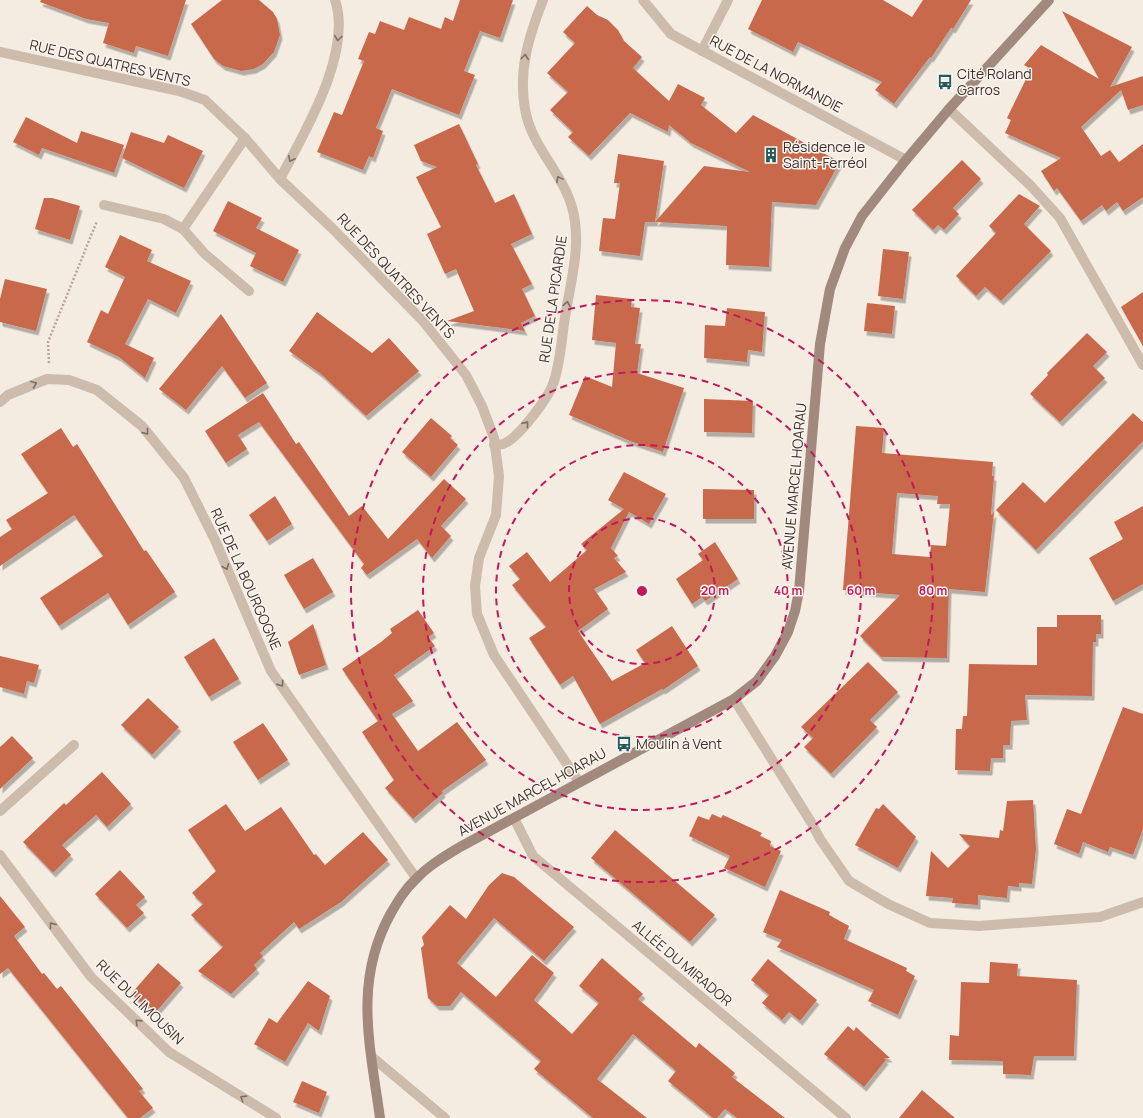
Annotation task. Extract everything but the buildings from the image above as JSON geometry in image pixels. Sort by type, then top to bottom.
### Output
[{"type":"main road","name":"AVENUE MARCEL HOARAU","points":[[380,1118],[367,1011],[368,980],[373,953],[383,927],[402,895],[416,878],[454,851],[734,699],[757,681],[775,656],[788,632],[799,591],[820,344],[830,289],[845,248],[862,216],[906,160],[949,109],[1049,0]]},
{"type":"street","points":[[280,180],[319,102],[336,51],[340,27],[339,11],[335,0]]},
{"type":"street","name":"RUE DE LA PICARDIE","points":[[494,445],[504,444],[523,428],[544,401],[554,383],[561,356],[577,243],[572,206],[560,181],[534,135],[525,110],[525,56],[530,34],[543,0]]},
{"type":"street","name":"RUE DE LA NORMANDIE","points":[[643,0],[671,34],[906,160]]},
{"type":"street","points":[[702,51],[728,0]]},
{"type":"street","name":"RUE DES QUATRES VENTS","points":[[0,52],[179,91],[205,100],[245,138],[280,180],[333,229],[428,327],[466,375],[482,406],[494,438],[499,476],[496,514],[478,558],[475,586],[477,614],[494,655],[579,782]]},
{"type":"street","points":[[949,109],[1031,186],[1060,218],[1143,365]]},
{"type":"street","points":[[183,230],[245,138]]},
{"type":"street","points":[[104,205],[164,219],[183,230],[205,254],[248,291]]},
{"type":"street","name":"RUE DE LA BOURGOGNE","points":[[0,402],[8,395],[47,379],[69,380],[97,390],[142,426],[184,478],[215,540],[271,671],[416,878]]},
{"type":"street","points":[[734,699],[784,778],[820,839],[849,881],[888,904],[930,923],[979,926],[1100,917],[1143,902]]},
{"type":"street","points":[[0,811],[74,745]]},
{"type":"street","name":"ALLÉE DU MIRADOR","points":[[514,818],[533,856],[846,1118]]},
{"type":"street","name":"RUE DU LIMOUSIN","points":[[0,855],[90,977],[169,1052],[276,1118]]},
{"type":"street","points":[[372,1057],[445,1118]]},
{"type":"path","points":[[47,379],[50,357],[48,342],[104,205]]},
{"type":"place","name":"Cité Roland Garros","points":[[945,82]]},
{"type":"place","name":"Résidence le Saint-Ferréol","points":[[771,155]]},
{"type":"place","name":"Moulin à Vent","points":[[624,744]]}]
